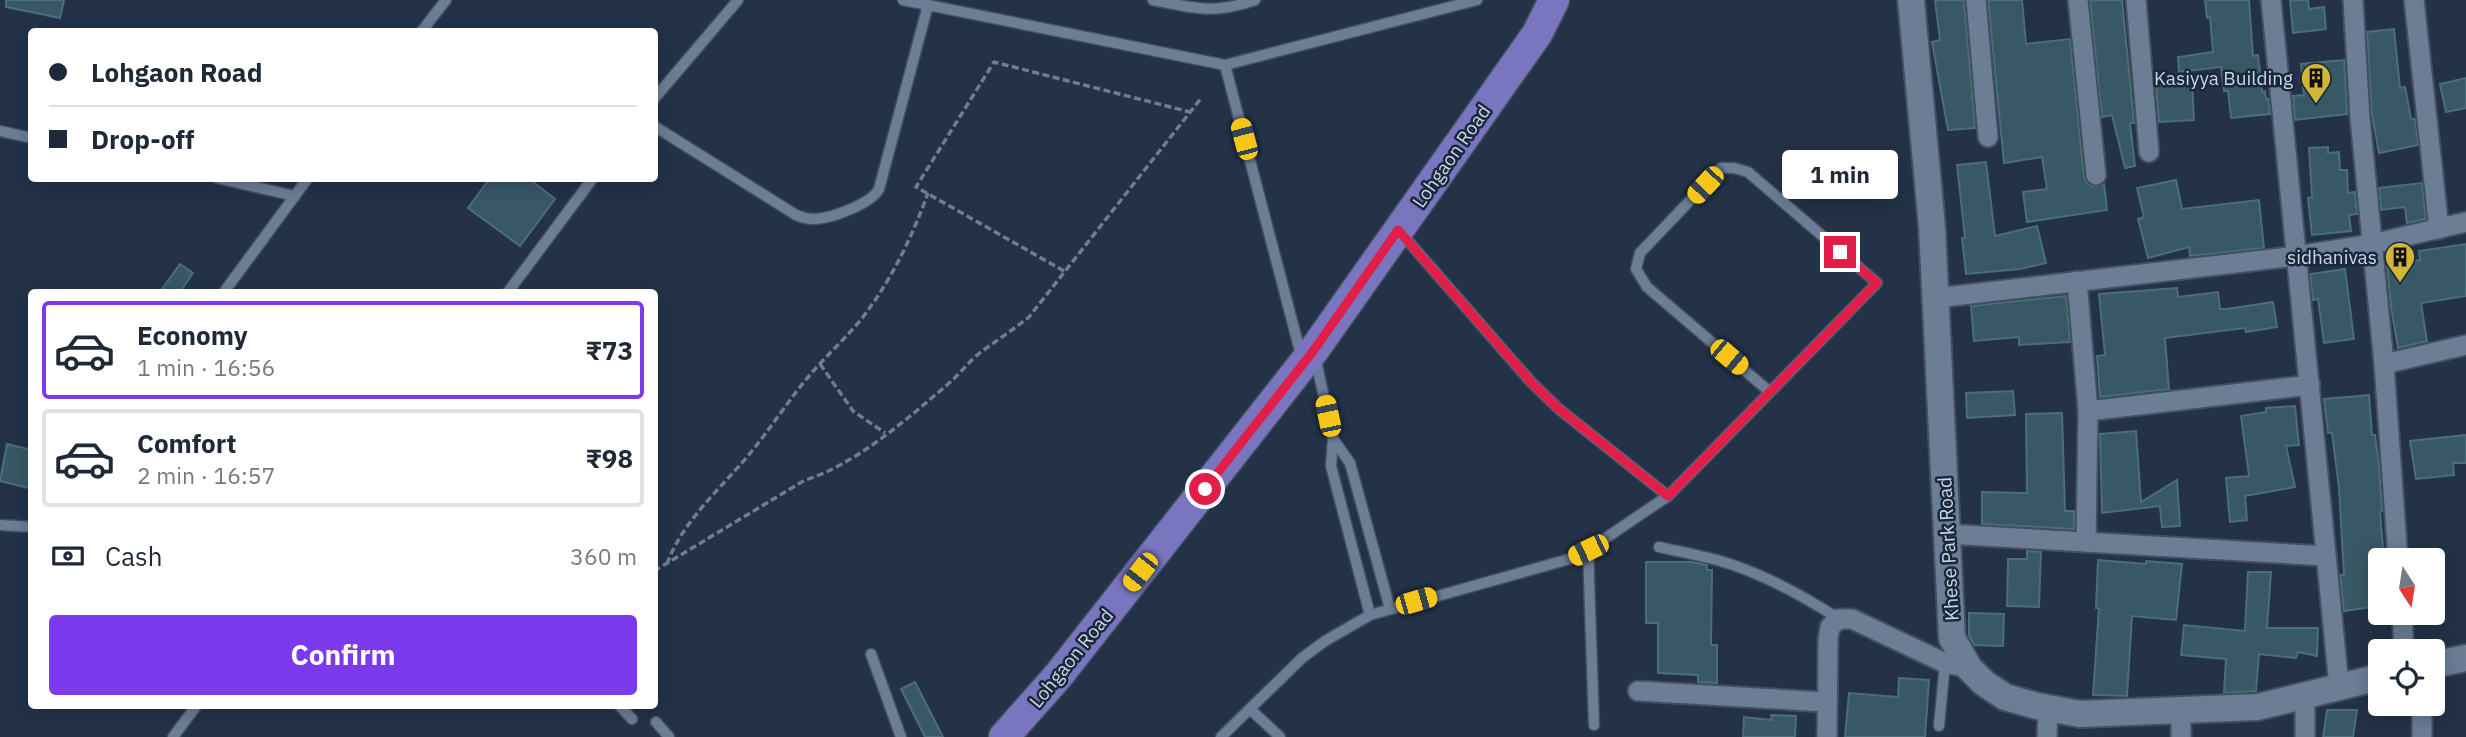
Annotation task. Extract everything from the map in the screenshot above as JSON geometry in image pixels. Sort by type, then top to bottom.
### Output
[{"type":"main road","name":"Lohgaon Road","points":[[1004,737],[1058,676],[1309,357],[1537,34],[1554,0]]},
{"type":"street","name":"Khese Park Road","points":[[1911,0],[1932,227],[1952,638],[1957,666],[2005,696],[2048,708],[2080,714],[2181,724],[2368,680]]},
{"type":"street","points":[[1976,0],[1988,137]]},
{"type":"street","points":[[2078,0],[2096,175]]},
{"type":"street","points":[[2137,0],[2149,152]]},
{"type":"street","points":[[2271,0],[2339,687]]},
{"type":"street","points":[[2353,0],[2360,118],[2384,364],[2397,548]]},
{"type":"street","points":[[2414,0],[2439,229]]},
{"type":"street","points":[[1936,298],[2297,256],[2372,244],[2466,222]]},
{"type":"street","points":[[2077,281],[2088,411],[2086,542]]},
{"type":"street","points":[[2384,364],[2466,345]]},
{"type":"street","points":[[2088,411],[2310,385]]},
{"type":"street","points":[[1947,534],[2326,556]]},
{"type":"street","points":[[1827,737],[1828,639],[1830,627],[1839,620],[1852,620],[1957,666]]},
{"type":"street","points":[[2445,662],[2466,658]]},
{"type":"street","points":[[1638,691],[1826,702]]},
{"type":"street","points":[[2305,695],[2305,737]]},
{"type":"street","points":[[2047,737],[2048,708]]},
{"type":"street","points":[[2422,716],[2422,737]]},
{"type":"lane","points":[[424,28],[446,0]]},
{"type":"lane","points":[[658,94],[738,0]]},
{"type":"lane","points":[[903,0],[1224,65],[1477,0]]},
{"type":"lane","points":[[1153,0],[1217,10],[1255,0]]},
{"type":"lane","points":[[658,129],[796,215],[811,219],[822,218],[866,203],[879,189],[933,4]]},
{"type":"lane","points":[[1224,65],[1333,439],[1350,463],[1390,609]]},
{"type":"lane","points":[[0,131],[28,137]]},
{"type":"lane","points":[[1221,737],[1310,652],[1370,615],[1573,558],[1668,496],[1877,283],[1748,172],[1721,168],[1640,253],[1636,269],[1647,287],[1770,392]]},
{"type":"lane","points":[[234,182],[295,196]]},
{"type":"lane","points":[[226,289],[305,182]]},
{"type":"lane","points":[[510,289],[590,182]]},
{"type":"lane","points":[[1398,230],[1531,382],[1559,409],[1668,496]]},
{"type":"lane","points":[[1333,439],[1331,466],[1370,615]]},
{"type":"lane","points":[[0,525],[28,527]]},
{"type":"lane","points":[[1659,547],[1719,561],[1762,577],[1813,602],[1839,620]]},
{"type":"lane","points":[[1588,550],[1594,726]]},
{"type":"lane","points":[[871,654],[901,737]]},
{"type":"lane","points":[[1939,726],[1957,666]]},
{"type":"lane","points":[[173,737],[194,709]]},
{"type":"lane","points":[[623,709],[632,719]]},
{"type":"lane","points":[[1250,709],[1280,737]]},
{"type":"lane","points":[[656,722],[669,737]]},
{"type":"path","points":[[1064,271],[916,187],[994,62],[1191,111]]},
{"type":"path","points":[[658,569],[805,480],[828,473],[853,459],[946,386],[980,353],[1002,340],[1029,317],[1202,97]]},
{"type":"path","points":[[667,564],[673,548],[695,517],[761,440],[820,364],[863,317],[911,239],[928,194]]},
{"type":"path","points":[[820,364],[853,411],[885,433]]},
{"type":"building","points":[[6,0],[64,0],[60,18],[6,7]]},
{"type":"building","points":[[1935,0],[1964,0],[1975,128],[1948,130],[1932,42],[1940,40]]},
{"type":"building","points":[[1988,0],[2022,0],[2026,44],[2070,39],[2084,176],[2092,186],[2104,184],[2107,210],[2027,222],[2023,192],[2047,189],[2042,157],[2004,163]]},
{"type":"building","points":[[2090,0],[2122,0],[2134,123],[2130,123],[2135,166],[2125,168],[2112,115],[2102,117]]},
{"type":"building","points":[[2205,0],[2249,0],[2253,56],[2258,55],[2262,92],[2265,91],[2268,99],[2270,114],[2231,118],[2228,91],[2224,91],[2221,67],[2179,72],[2178,57],[2213,52],[2210,17],[2207,18]]},
{"type":"building","points":[[2290,0],[2308,0],[2309,9],[2324,7],[2326,29],[2293,33]]},
{"type":"building","points":[[2394,29],[2400,88],[2405,87],[2411,119],[2415,119],[2418,145],[2379,153],[2372,115],[2367,32]]},
{"type":"building","points":[[2344,60],[2347,114],[2295,120],[2293,96],[2304,95],[2301,64]]},
{"type":"building","points":[[2466,78],[2466,108],[2446,112],[2440,84]]},
{"type":"building","points":[[2192,82],[2194,120],[2159,122],[2156,84]]},
{"type":"building","points":[[2328,147],[2328,153],[2339,152],[2340,170],[2347,170],[2348,193],[2355,192],[2357,214],[2349,215],[2351,231],[2312,235],[2308,198],[2312,197],[2309,148]]},
{"type":"building","points":[[1986,162],[1995,236],[2037,226],[2046,263],[2020,269],[1966,274],[1957,165]]},
{"type":"building","points":[[2176,180],[2182,209],[2259,200],[2264,248],[2190,256],[2189,247],[2148,258],[2138,219],[2144,217],[2137,188]]},
{"type":"building","points":[[487,182],[533,182],[555,199],[520,246],[468,208]]},
{"type":"building","points":[[2422,183],[2426,219],[2407,223],[2405,207],[2381,210],[2379,188]]},
{"type":"building","points":[[2466,244],[2466,296],[2421,303],[2427,341],[2398,348],[2387,265],[2420,260],[2419,251]]},
{"type":"building","points":[[180,264],[193,273],[182,289],[162,289]]},
{"type":"building","points":[[2345,269],[2354,339],[2324,343],[2318,299],[2313,300],[2310,274]]},
{"type":"building","points":[[2177,288],[2178,297],[2218,292],[2220,309],[2273,302],[2277,327],[2246,332],[2245,328],[2165,338],[2169,389],[2100,397],[2097,356],[2105,355],[2099,294]]},
{"type":"building","points":[[2066,296],[2070,342],[2019,345],[2019,337],[1974,341],[1971,306]]},
{"type":"building","points":[[2013,391],[2015,415],[1967,418],[1966,393]]},
{"type":"building","points":[[2369,395],[2372,435],[2375,435],[2379,466],[2383,548],[2368,548],[2368,608],[2344,611],[2340,575],[2344,575],[2339,488],[2332,433],[2328,433],[2324,399]]},
{"type":"building","points":[[2295,406],[2299,445],[2286,446],[2295,487],[2245,496],[2247,520],[2230,522],[2226,478],[2249,476],[2241,416],[2266,412],[2266,408]]},
{"type":"building","points":[[2062,413],[2065,511],[2074,511],[2074,529],[1982,524],[1982,492],[2027,493],[2026,414]]},
{"type":"building","points":[[2136,431],[2141,502],[2177,480],[2180,526],[2162,527],[2160,506],[2102,513],[2100,434]]},
{"type":"building","points":[[2466,435],[2466,463],[2453,463],[2454,475],[2416,479],[2410,441]]},
{"type":"building","points":[[7,444],[28,449],[28,488],[0,481]]},
{"type":"building","points":[[2027,551],[2041,552],[2039,607],[2007,606],[2008,559],[2027,559]]},
{"type":"building","points":[[2098,560],[2182,564],[2176,620],[2132,616],[2127,696],[2093,695],[2099,608],[2096,608]]},
{"type":"building","points":[[1646,562],[1692,562],[1707,565],[1707,570],[1712,570],[1711,645],[1717,645],[1717,683],[1698,682],[1698,675],[1658,673],[1658,623],[1646,623]]},
{"type":"building","points":[[2248,572],[2271,572],[2267,628],[2318,628],[2317,656],[2298,652],[2296,658],[2259,654],[2256,691],[2224,693],[2226,659],[2181,655],[2184,625],[2245,631]]},
{"type":"building","points":[[1969,613],[2004,614],[2003,646],[1974,645],[1969,635]]},
{"type":"building","points":[[1899,678],[1929,680],[1925,737],[1845,737],[1849,693],[1898,697]]},
{"type":"building","points":[[915,682],[943,737],[925,737],[901,689]]},
{"type":"building","points":[[2327,710],[2357,710],[2353,737],[2323,737]]},
{"type":"building","points":[[1771,715],[1796,716],[1795,737],[1743,737],[1744,717],[1772,720]]},
{"type":"place","name":"Kasiyya Building","points":[[2316,105]]},
{"type":"place","name":"sidhanivas","points":[[2400,284]]},
{"type":"route","points":[[1205,489],[1314,350],[1398,230],[1531,382],[1559,409],[1668,496],[1877,283],[1840,252]]}]
